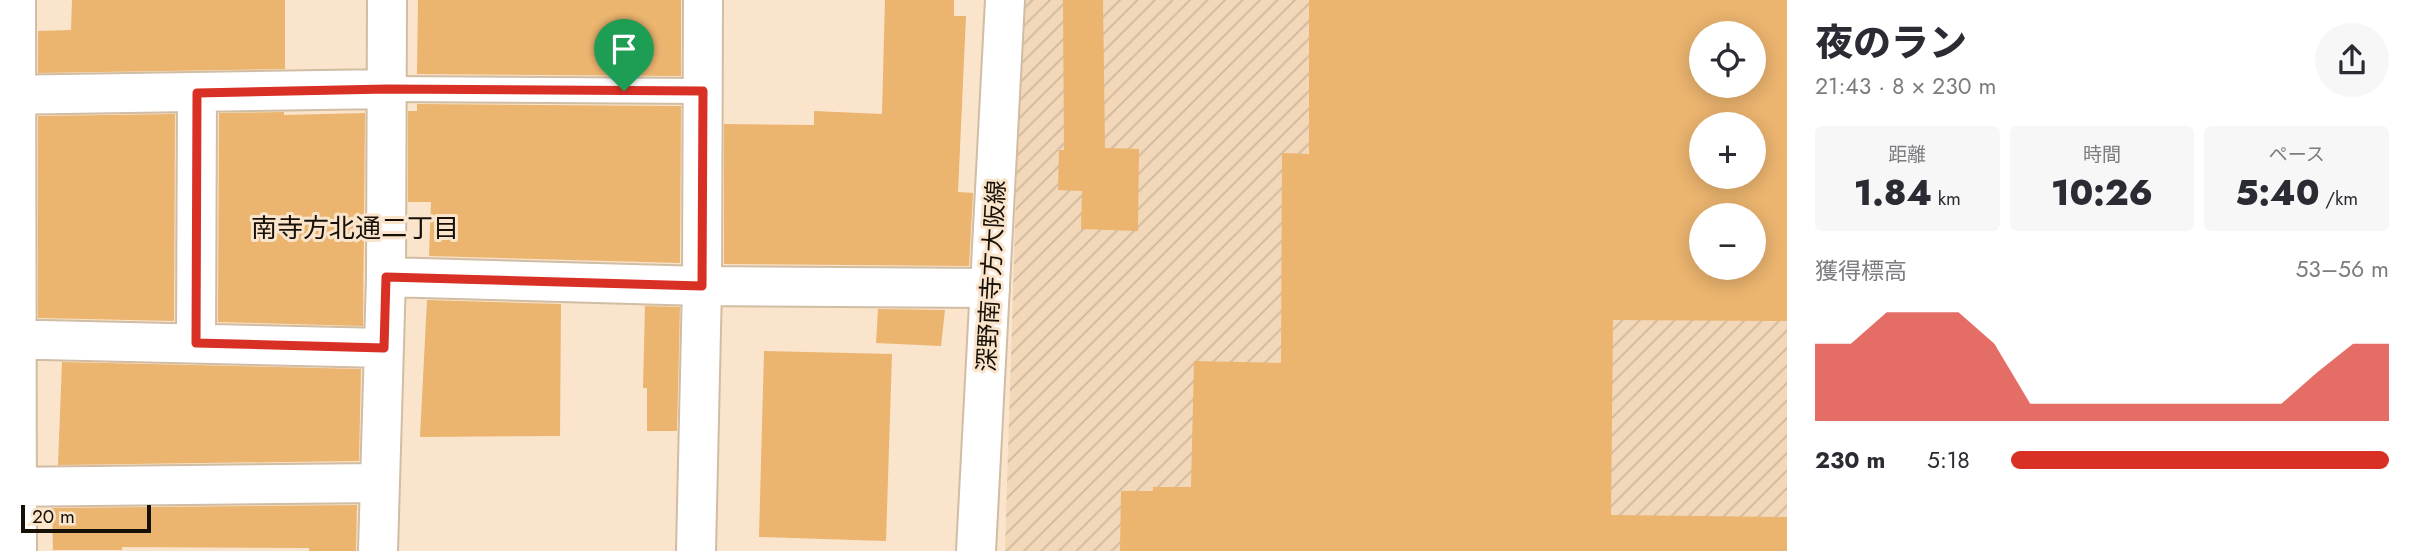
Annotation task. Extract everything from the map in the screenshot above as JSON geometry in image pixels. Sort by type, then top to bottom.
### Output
[{"type":"street","points":[[16,0],[8,95],[8,339],[9,487],[17,551]]},
{"type":"street","points":[[378,551],[386,277],[387,0]]},
{"type":"street","points":[[696,551],[702,286],[703,0]]},
{"type":"street","name":"深野南寺方大阪線","points":[[976,551],[1005,0]]},
{"type":"street","points":[[8,95],[387,89]]},
{"type":"street","points":[[196,343],[197,93]]},
{"type":"street","points":[[386,277],[702,286],[990,288]]},
{"type":"street","points":[[8,339],[384,348]]},
{"type":"street","points":[[9,487],[380,482]]},
{"type":"lane","points":[[387,89],[703,91]]},
{"type":"shaded area","points":[[1022,0],[1787,0],[1787,551],[1005,551]]},
{"type":"building","points":[[72,0],[285,0],[285,69],[38,73],[38,31],[71,30]]},
{"type":"building","points":[[418,0],[681,0],[681,76],[417,74]]},
{"type":"building","points":[[885,0],[954,0],[954,16],[966,16],[958,192],[973,193],[969,266],[724,264],[724,124],[814,125],[814,111],[882,114]]},
{"type":"building","points":[[1063,0],[1103,0],[1105,148],[1139,149],[1138,231],[1081,229],[1082,191],[1058,190],[1059,150],[1064,150]]},
{"type":"building","points":[[1309,0],[1787,0],[1787,321],[1613,320],[1611,515],[1787,517],[1787,551],[1120,551],[1121,491],[1153,491],[1153,487],[1191,487],[1194,361],[1281,363],[1282,153],[1309,154]]},
{"type":"building","points":[[417,104],[681,106],[680,263],[429,256],[431,202],[408,202],[408,111],[417,111]]},
{"type":"building","points":[[284,112],[284,115],[365,113],[363,326],[218,322],[219,113]]},
{"type":"building","points":[[175,114],[174,321],[38,318],[38,116]]},
{"type":"building","points":[[427,300],[561,304],[560,436],[420,437]]},
{"type":"building","points":[[645,306],[680,307],[677,431],[647,431],[647,388],[643,388]]},
{"type":"building","points":[[878,309],[945,310],[941,346],[876,343]]},
{"type":"building","points":[[764,351],[892,354],[886,541],[759,537]]},
{"type":"building","points":[[62,362],[361,369],[359,461],[58,465]]},
{"type":"building","points":[[357,505],[356,551],[309,551],[309,548],[122,547],[122,550],[53,550],[52,508]]},
{"type":"district","name":"南寺方北通二丁目","points":[[355,228]]},
{"type":"route","points":[[387,89],[624,91],[703,91],[702,286],[386,277],[384,348],[196,343],[197,93],[387,89]]}]
